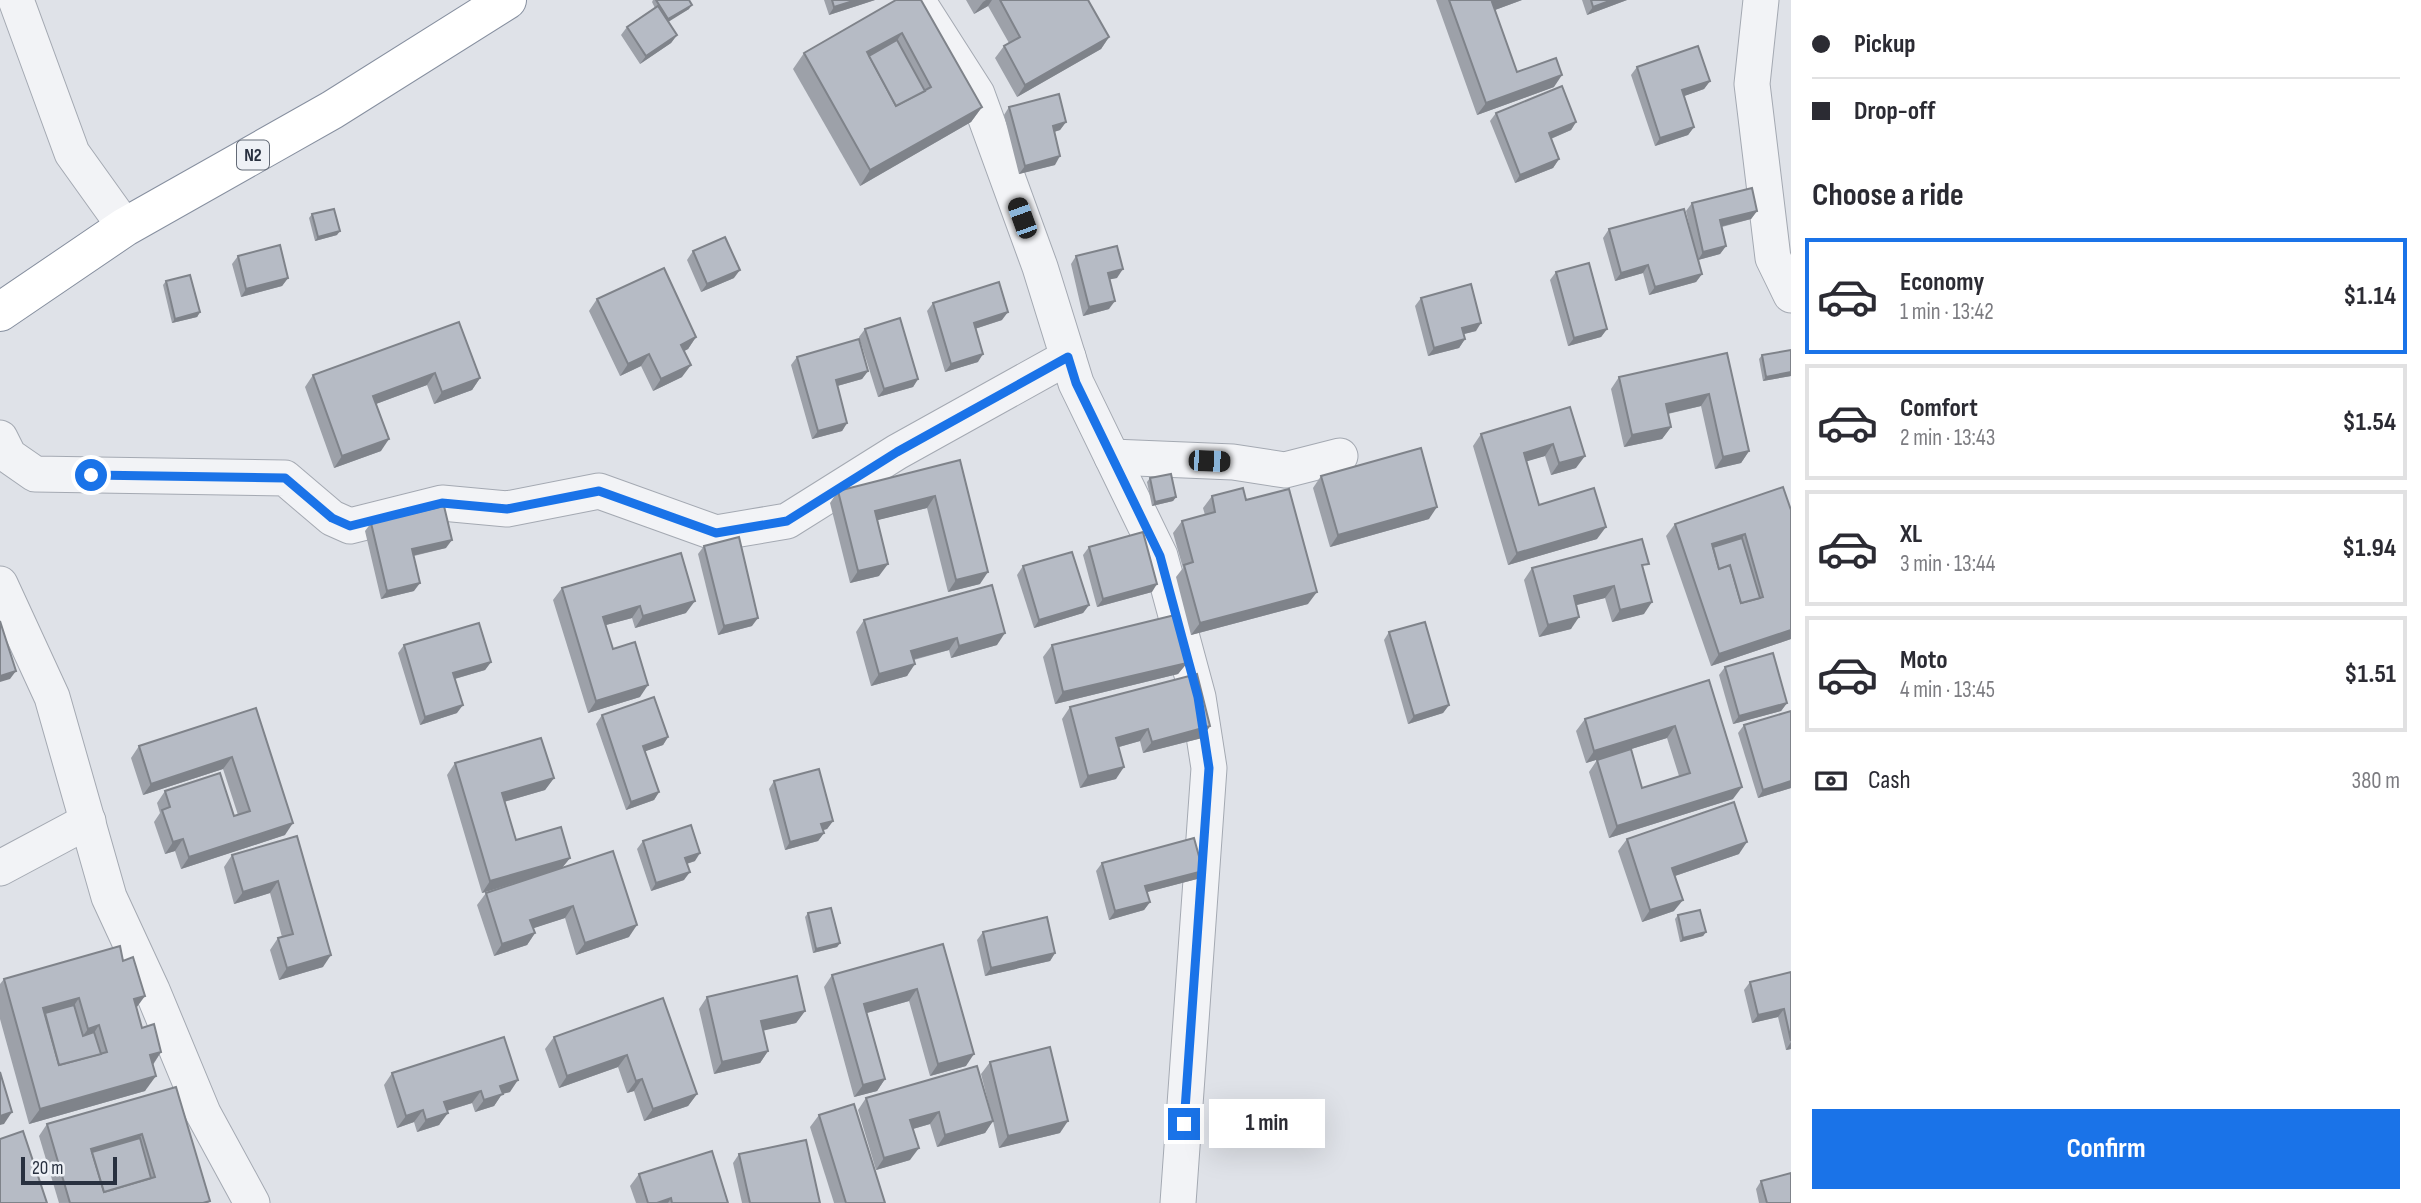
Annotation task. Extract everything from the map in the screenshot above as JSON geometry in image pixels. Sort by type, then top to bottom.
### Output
[{"type":"highway","name":"N2","points":[[0,312],[125,228],[332,110],[507,0]]},
{"type":"street","points":[[16,0],[72,153],[125,228]]},
{"type":"street","points":[[917,0],[977,94],[1040,267],[1076,383],[1160,556],[1198,697],[1209,768],[1178,1203]]},
{"type":"street","points":[[1761,0],[1752,84],[1773,258],[1791,295]]},
{"type":"street","points":[[0,438],[9,456],[35,474],[285,478],[332,518],[350,526],[442,503],[507,509],[599,491],[716,533],[787,521],[897,452],[1068,357]]},
{"type":"street","points":[[1112,457],[1233,462],[1285,470],[1340,456]]},
{"type":"street","points":[[0,584],[52,697],[109,897],[204,1113],[251,1203]]},
{"type":"street","points":[[0,868],[88,821]]},
{"type":"building","points":[[656,0],[689,0],[692,5],[668,19]]},
{"type":"building","points":[[832,0],[856,0],[834,7]]},
{"type":"building","points":[[896,0],[921,0],[982,107],[870,170],[804,53]],"holes":[[[902,33],[931,87],[896,106],[867,52]]]},
{"type":"building","points":[[1000,0],[1088,0],[1109,37],[1025,85],[1004,46],[1020,37]]},
{"type":"building","points":[[1449,0],[1499,0],[1492,2],[1517,72],[1556,58],[1562,75],[1486,103]]},
{"type":"building","points":[[1591,0],[1612,0],[1593,7]]},
{"type":"building","points":[[658,6],[677,35],[646,56],[627,27]]},
{"type":"building","points":[[897,40],[925,91],[896,106],[869,56]]},
{"type":"building","points":[[1698,46],[1710,81],[1682,90],[1694,127],[1660,138],[1637,67]]},
{"type":"building","points":[[1562,86],[1576,122],[1549,133],[1559,159],[1520,175],[1496,113]]},
{"type":"building","points":[[1059,94],[1066,122],[1053,126],[1060,156],[1025,166],[1009,107]]},
{"type":"building","points":[[1752,188],[1757,211],[1720,220],[1726,246],[1703,252],[1692,203]]},
{"type":"building","points":[[334,209],[340,231],[318,237],[312,214]]},
{"type":"building","points":[[1684,209],[1702,274],[1655,287],[1648,265],[1621,273],[1609,229]]},
{"type":"building","points":[[725,237],[740,270],[707,284],[693,251]]},
{"type":"building","points":[[280,245],[288,278],[246,289],[238,256]]},
{"type":"building","points":[[1117,246],[1123,269],[1108,273],[1115,301],[1089,307],[1076,256]]},
{"type":"building","points":[[1589,263],[1607,329],[1574,338],[1556,272]]},
{"type":"building","points":[[664,268],[696,337],[681,345],[691,365],[661,379],[649,354],[628,364],[597,299]]},
{"type":"building","points":[[190,275],[200,312],[175,319],[166,281]]},
{"type":"building","points":[[999,282],[1008,312],[974,323],[983,354],[951,364],[933,303]]},
{"type":"building","points":[[1471,284],[1481,323],[1462,328],[1465,339],[1434,348],[1421,298]]},
{"type":"building","points":[[900,318],[918,379],[884,389],[865,329]]},
{"type":"building","points":[[459,322],[480,378],[442,392],[435,373],[373,396],[389,439],[342,456],[313,375]]},
{"type":"building","points":[[859,339],[868,371],[836,380],[847,423],[818,431],[797,357]]},
{"type":"building","points":[[1791,350],[1791,372],[1766,377],[1762,355]]},
{"type":"building","points":[[1727,353],[1749,451],[1723,457],[1709,394],[1666,404],[1671,427],[1632,435],[1619,377]]},
{"type":"building","points":[[1570,407],[1585,456],[1559,463],[1553,444],[1524,453],[1539,505],[1594,488],[1606,527],[1517,553],[1481,434]]},
{"type":"building","points":[[1421,448],[1437,507],[1338,535],[1321,476]]},
{"type":"building","points":[[960,460],[988,572],[956,580],[935,496],[875,511],[888,564],[858,571],[838,491]]},
{"type":"building","points":[[1171,474],[1176,497],[1155,502],[1150,478]]},
{"type":"building","points":[[1783,487],[1791,510],[1791,630],[1719,654],[1675,524]],"holes":[[[1745,534],[1763,597],[1741,603],[1730,565],[1719,569],[1712,544]]]},
{"type":"building","points":[[1243,488],[1246,500],[1289,489],[1317,592],[1200,623],[1184,565],[1193,562],[1182,521],[1215,512],[1212,496]]},
{"type":"building","points":[[444,506],[452,540],[412,549],[420,583],[387,591],[371,523]]},
{"type":"building","points":[[1143,532],[1157,584],[1103,599],[1089,547]]},
{"type":"building","points":[[739,537],[758,618],[724,626],[704,546]]},
{"type":"building","points":[[1742,538],[1760,598],[1741,603],[1730,565],[1719,569],[1713,547]]},
{"type":"building","points":[[1642,539],[1649,564],[1642,565],[1652,602],[1620,610],[1614,586],[1574,596],[1579,617],[1548,625],[1532,568]]},
{"type":"building","points":[[1072,552],[1089,605],[1039,620],[1023,566]]},
{"type":"building","points":[[681,553],[695,601],[643,616],[640,606],[603,617],[613,649],[635,642],[648,685],[596,701],[562,588]]},
{"type":"building","points":[[992,585],[1005,633],[959,646],[957,638],[911,651],[915,664],[879,674],[864,620]]},
{"type":"building","points":[[1175,615],[1187,663],[1063,692],[1052,645]]},
{"type":"building","points":[[0,621],[16,671],[0,676]]},
{"type":"building","points":[[1425,622],[1449,705],[1414,716],[1389,632]]},
{"type":"building","points":[[479,623],[491,662],[453,673],[463,705],[425,717],[404,645]]},
{"type":"building","points":[[1773,653],[1787,703],[1739,716],[1725,667]]},
{"type":"building","points":[[1197,674],[1210,726],[1152,742],[1148,729],[1116,738],[1124,767],[1088,776],[1070,707]]},
{"type":"building","points":[[1709,680],[1742,787],[1617,826],[1597,760],[1631,749],[1642,788],[1690,773],[1675,726],[1594,751],[1585,719]]},
{"type":"building","points":[[654,697],[668,737],[643,746],[659,792],[631,802],[602,715]]},
{"type":"building","points":[[256,708],[293,823],[189,857],[183,839],[173,842],[162,810],[170,807],[165,791],[220,773],[234,816],[250,811],[232,757],[151,784],[139,746]]},
{"type":"building","points":[[1791,711],[1791,781],[1763,790],[1744,725]]},
{"type":"building","points":[[541,738],[554,778],[502,793],[516,840],[561,827],[570,858],[490,881],[455,763]]},
{"type":"building","points":[[819,769],[833,821],[821,824],[824,833],[790,842],[774,781]]},
{"type":"building","points":[[1734,802],[1747,842],[1672,868],[1683,900],[1650,910],[1627,839]]},
{"type":"building","points":[[691,825],[700,853],[685,858],[690,872],[656,883],[643,841]]},
{"type":"building","points":[[297,836],[331,955],[287,968],[278,938],[293,934],[278,881],[243,892],[232,855]]},
{"type":"building","points":[[1194,838],[1203,871],[1145,886],[1150,902],[1115,911],[1102,863]]},
{"type":"building","points":[[613,851],[637,925],[585,943],[573,906],[530,920],[535,933],[502,944],[486,893]]},
{"type":"building","points":[[831,908],[840,943],[816,949],[808,913]]},
{"type":"building","points":[[1700,910],[1706,932],[1683,938],[1678,915]]},
{"type":"building","points":[[1047,917],[1055,953],[991,968],[983,932]]},
{"type":"building","points":[[943,944],[974,1054],[938,1064],[917,989],[864,1004],[885,1079],[863,1085],[832,975]]},
{"type":"building","points":[[120,946],[123,961],[133,957],[145,996],[134,999],[142,1028],[154,1024],[161,1052],[150,1055],[156,1076],[40,1109],[4,979]],"holes":[[[79,998],[88,1029],[99,1025],[107,1052],[59,1065],[43,1008]]]},
{"type":"building","points":[[1791,972],[1791,1041],[1784,1009],[1758,1015],[1750,982]]},
{"type":"building","points":[[797,976],[805,1011],[761,1021],[768,1051],[722,1062],[707,997]]},
{"type":"building","points":[[663,998],[697,1094],[653,1109],[642,1079],[636,1081],[627,1055],[567,1076],[554,1037]]},
{"type":"building","points":[[74,1005],[83,1036],[94,1032],[101,1054],[59,1065],[45,1013]]},
{"type":"building","points":[[504,1037],[518,1080],[500,1086],[503,1094],[484,1100],[481,1091],[444,1102],[448,1113],[426,1120],[423,1110],[406,1116],[392,1073]]},
{"type":"building","points":[[1050,1047],[1068,1121],[1008,1136],[990,1062]]},
{"type":"building","points":[[977,1066],[993,1121],[945,1135],[939,1112],[910,1120],[919,1148],[884,1158],[866,1098]]},
{"type":"building","points":[[0,1072],[12,1112],[0,1116]]},
{"type":"building","points":[[176,1087],[210,1201],[70,1203],[47,1124]],"holes":[[[142,1134],[155,1177],[104,1192],[91,1149]]]},
{"type":"building","points":[[854,1104],[885,1203],[846,1203],[819,1115]]},
{"type":"building","points":[[23,1131],[47,1203],[0,1203],[0,1139]]},
{"type":"building","points":[[140,1138],[151,1178],[104,1192],[92,1152]]},
{"type":"building","points":[[806,1140],[820,1203],[750,1203],[739,1154]]},
{"type":"building","points":[[712,1151],[728,1203],[672,1203],[671,1198],[648,1203],[639,1174]]},
{"type":"building","points":[[1791,1173],[1791,1203],[1767,1203],[1761,1181]]},
{"type":"route","points":[[91,475],[285,478],[332,518],[350,526],[442,503],[507,509],[599,491],[716,533],[787,521],[897,452],[1068,357],[1076,383],[1160,556],[1202,721],[1209,768],[1184,1124]]}]
